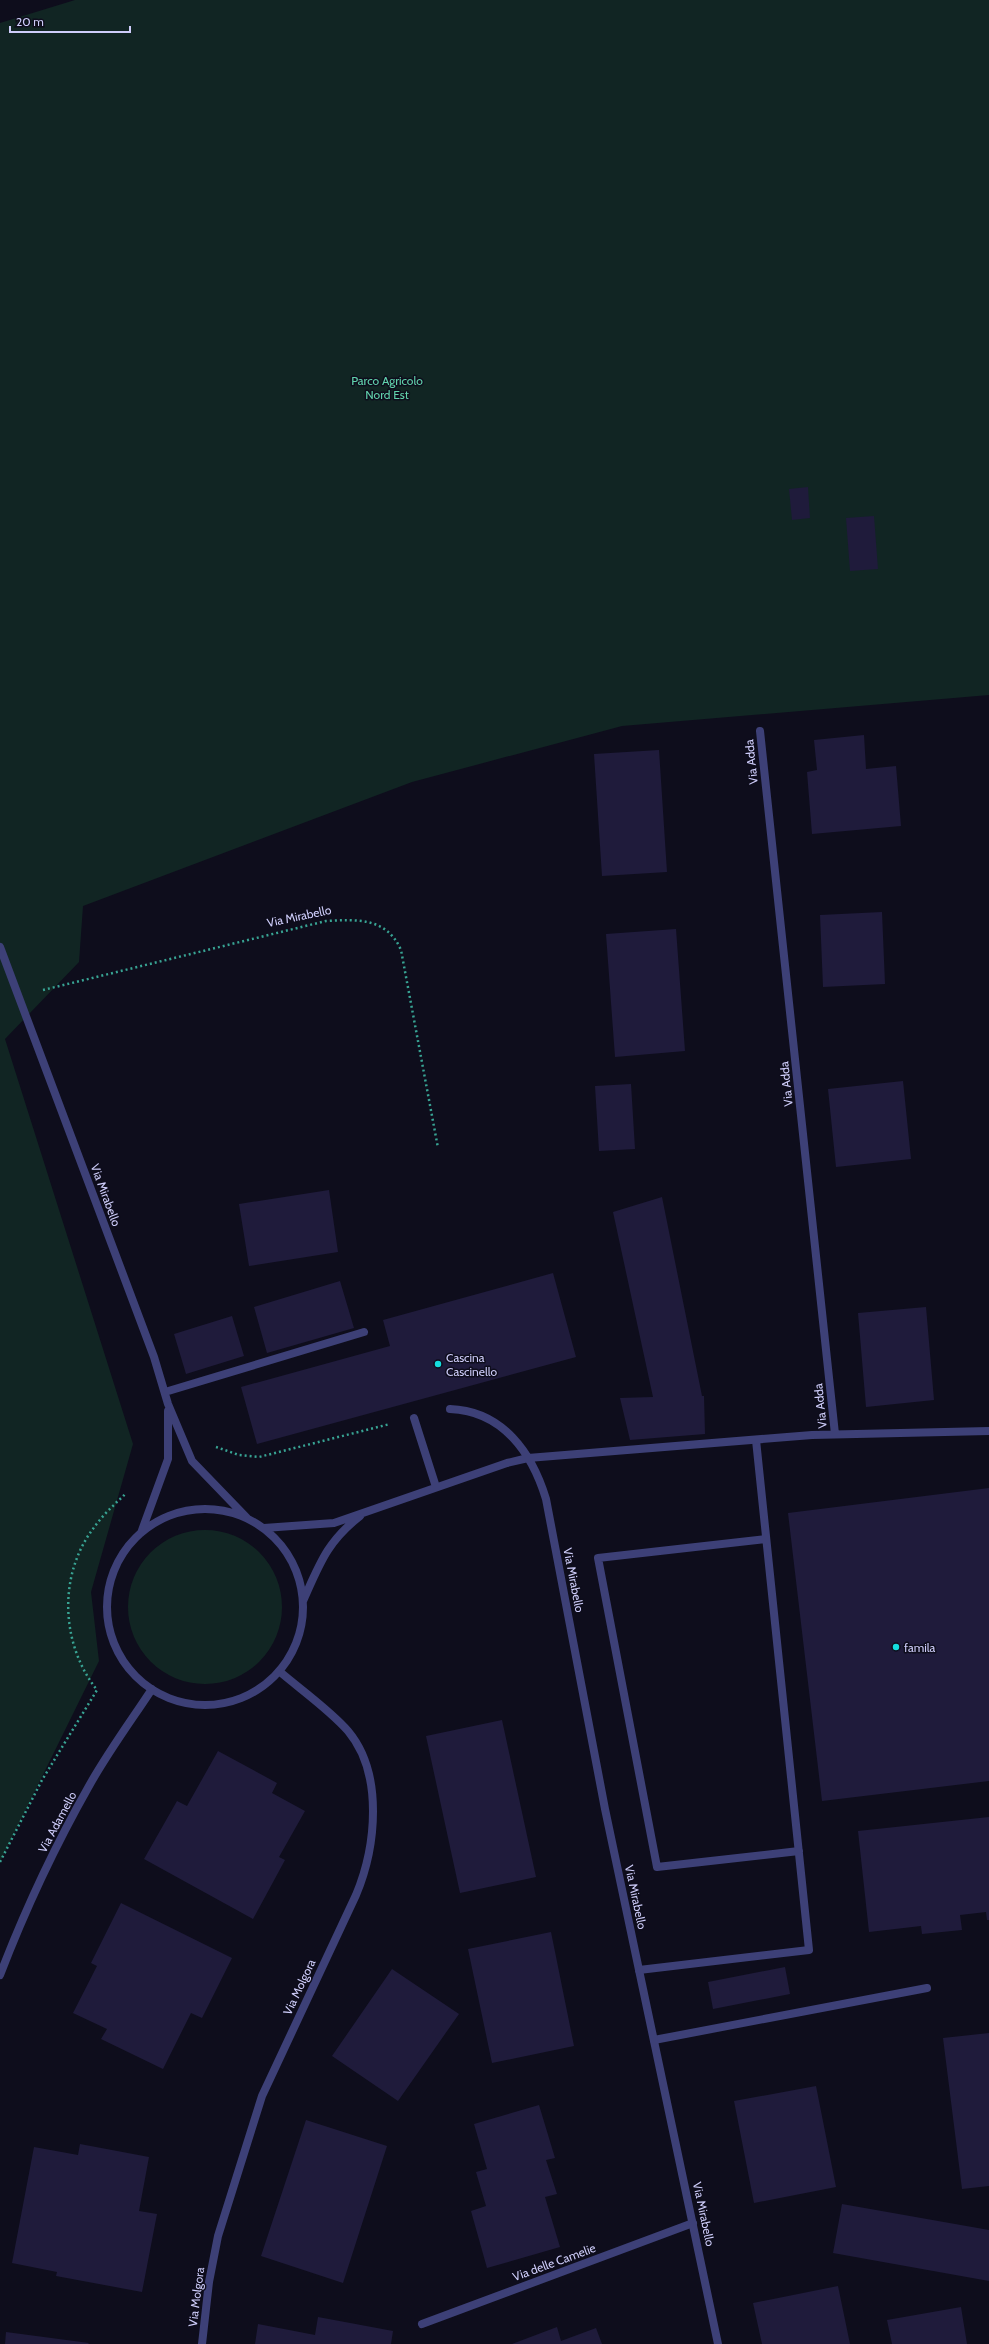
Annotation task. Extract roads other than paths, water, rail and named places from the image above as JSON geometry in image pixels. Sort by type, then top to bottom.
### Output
[{"type":"street","name":"Via Adda","points":[[760,731],[835,1434]]},
{"type":"street","name":"Via Mirabello","points":[[0,947],[154,1357],[168,1404],[192,1461],[247,1518]]},
{"type":"street","points":[[165,1392],[364,1332]]},
{"type":"street","name":"Via Mirabello","points":[[141,1533],[168,1459],[168,1404]]},
{"type":"street","name":"Via Mirabello","points":[[450,1409],[476,1412],[500,1426],[521,1447],[535,1468],[546,1499],[605,1809],[694,2223],[718,2344]]},
{"type":"street","points":[[414,1418],[436,1487]]},
{"type":"street","name":"Via Adda","points":[[528,1458],[835,1434],[989,1431]]},
{"type":"street","points":[[640,1970],[809,1950],[756,1440]]},
{"type":"street","points":[[264,1528],[334,1523],[436,1487],[528,1458]]},
{"type":"street","points":[[214,1509],[247,1518],[264,1528],[289,1556],[300,1583],[303,1601],[302,1621],[298,1639],[290,1656],[279,1671],[258,1690],[241,1698],[223,1703],[204,1705],[186,1703],[168,1698],[152,1689],[136,1677],[124,1663],[115,1646],[108,1619],[107,1600],[114,1572],[127,1547],[141,1533],[162,1519],[187,1511],[214,1509]]},
{"type":"street","points":[[303,1601],[330,1545],[345,1528],[366,1511]]},
{"type":"street","points":[[766,1539],[598,1558],[658,1867],[799,1851]]},
{"type":"street","name":"Via Molgora","points":[[202,2344],[209,2282],[218,2236],[262,2096],[356,1895],[365,1870],[370,1844],[370,1788],[360,1750],[348,1730],[279,1671]]},
{"type":"street","name":"Via Adamello","points":[[0,1975],[37,1888],[90,1784],[152,1689]]},
{"type":"street","points":[[654,2040],[927,1988]]},
{"type":"street","name":"Via delle Camelie","points":[[422,2324],[694,2223]]},
{"type":"place","name":"Cascina Cascinello","points":[[438,1364]]},
{"type":"place","name":"famila","points":[[896,1647]]},
{"type":"park label","name":"Parco Agricolo Nord Est","points":[[387,387]]}]
